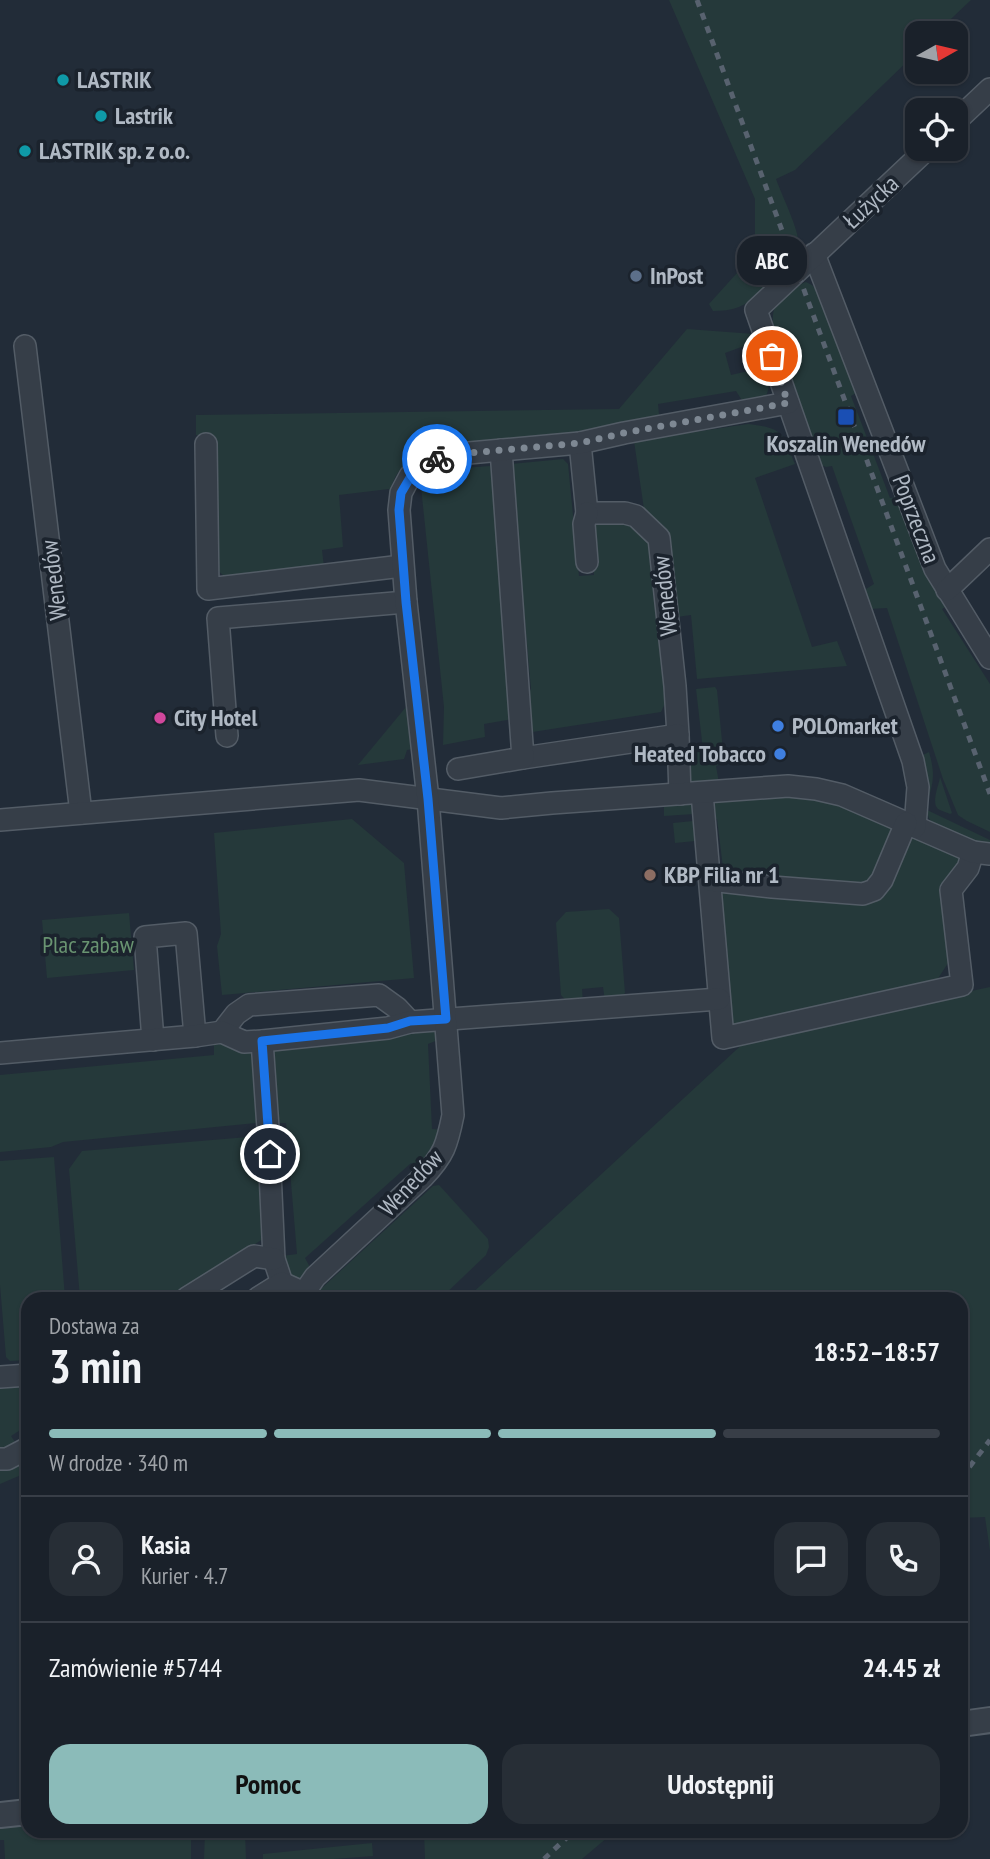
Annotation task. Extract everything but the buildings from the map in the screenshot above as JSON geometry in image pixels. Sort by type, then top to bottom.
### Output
[{"type":"street","points":[[968,110],[990,89]]},
{"type":"street","name":"Łużycka","points":[[788,403],[756,310],[914,161]]},
{"type":"street","name":"Poprzeczna","points":[[814,254],[934,569],[990,658]]},
{"type":"street","name":"Wenedów","points":[[25,346],[81,813]]},
{"type":"street","points":[[710,880],[863,894],[874,890],[911,825],[918,787],[913,761],[788,403]]},
{"type":"street","name":"Wenedów","points":[[305,1292],[315,1277],[439,1161],[447,1143],[453,1115],[428,799],[402,566],[399,510],[401,493],[411,476],[428,462],[447,455],[580,443],[788,403]]},
{"type":"street","points":[[580,443],[587,513],[584,524],[587,562]]},
{"type":"street","points":[[206,444],[208,589],[402,566]]},
{"type":"street","points":[[501,450],[523,758]]},
{"type":"street","name":"Wenedów","points":[[587,513],[625,513],[636,516],[659,538],[676,698],[680,794]]},
{"type":"street","points":[[947,590],[990,549]]},
{"type":"street","points":[[227,736],[218,618],[406,602]]},
{"type":"street","points":[[458,769],[678,735]]},
{"type":"street","points":[[0,820],[359,790],[500,808],[788,786],[816,789],[842,795],[981,853],[951,890],[962,985],[723,1038],[702,793]]},
{"type":"street","points":[[153,1040],[145,937],[186,933],[195,1036]]},
{"type":"street","points":[[222,1032],[236,1014],[248,1005],[379,995],[410,1021]]},
{"type":"street","points":[[0,1053],[222,1032],[244,1042],[262,1041],[388,1028],[410,1021],[719,999]]},
{"type":"street","points":[[262,1041],[274,1259],[282,1283],[268,1292]]},
{"type":"street","points":[[197,1292],[254,1256],[274,1259]]},
{"type":"street","name":"Wenedów","points":[[282,1283],[302,1292]]},
{"type":"street","points":[[0,1377],[21,1376]]},
{"type":"street","points":[[0,1459],[7,1459],[21,1452]]},
{"type":"street","points":[[968,1723],[990,1720]]},
{"type":"street","points":[[0,1815],[21,1813]]},
{"type":"green space","points":[[669,0],[971,0],[949,21],[905,21],[905,64],[795,170],[776,179],[790,212],[799,246],[792,262],[765,289],[746,303],[730,310],[713,311],[709,304],[755,253],[755,199]]},
{"type":"green space","points":[[806,282],[819,293],[858,392],[851,396],[890,498],[897,497],[947,606],[942,609],[990,684],[990,832],[958,815],[943,779],[887,608],[869,609],[864,596],[866,589],[874,584],[832,466],[821,465],[782,363],[773,323],[774,310],[787,293]]},
{"type":"green space","points":[[687,329],[754,334],[755,342],[725,353],[731,375],[761,368],[769,381],[766,396],[743,402],[736,391],[658,404],[659,415],[576,433],[430,449],[412,458],[402,467],[394,479],[390,493],[389,489],[339,495],[343,547],[322,550],[324,567],[231,577],[217,570],[214,435],[196,435],[196,415],[619,409]]},
{"type":"green space","points":[[748,424],[768,427],[780,433],[791,453],[795,464],[755,478],[812,647],[837,641],[847,666],[697,679],[691,615],[677,617],[669,533],[662,524],[651,519],[644,509],[634,441]]},
{"type":"green space","points":[[563,459],[568,464],[579,576],[594,575],[589,529],[596,523],[627,523],[650,535],[669,695],[661,712],[526,733],[523,698],[531,689],[511,464]]},
{"type":"green space","points":[[491,466],[513,719],[484,724],[485,737],[443,745],[444,707],[421,487],[445,472]]},
{"type":"green space","points":[[715,687],[724,761],[716,766],[719,783],[692,783],[687,775],[685,752],[703,750],[696,689]]},
{"type":"green space","points":[[406,707],[412,749],[407,750],[404,759],[358,765]]},
{"type":"green space","points":[[929,752],[933,777],[927,802],[921,756]]},
{"type":"green space","points":[[940,777],[952,813],[950,814],[936,806]]},
{"type":"green space","points":[[782,795],[832,801],[958,856],[961,862],[952,957],[935,983],[731,1029],[717,894],[724,876],[717,819],[711,818],[711,810],[717,801]]},
{"type":"green space","points":[[688,803],[695,808],[694,814],[664,816],[664,806]]},
{"type":"green space","points":[[927,810],[990,840],[990,846],[942,830],[934,825]]},
{"type":"green space","points":[[352,819],[404,863],[414,978],[222,995],[217,946],[221,934],[214,833]]},
{"type":"green space","points":[[693,821],[695,841],[675,843],[673,823]]},
{"type":"green space","points":[[609,909],[619,918],[625,993],[617,1001],[605,1001],[603,987],[582,989],[583,1003],[569,1004],[561,995],[556,923],[566,912]]},
{"type":"green space","name":"Plac zabaw","points":[[129,913],[134,970],[47,978],[42,920]]},
{"type":"green space","points":[[990,987],[990,1551],[985,1517],[968,1518],[968,1292],[474,1292],[748,1039]]},
{"type":"green space","points":[[433,1027],[438,1040],[428,1044],[432,1129],[443,1130],[421,1169],[411,1163],[305,1258],[312,1271],[307,1277],[298,1279],[288,1275],[282,1256],[297,1254],[286,1123],[274,1123],[267,1048]]},
{"type":"green space","points":[[214,1040],[260,1048],[265,1122],[63,1142],[51,1147],[0,1152],[0,1075],[214,1055]]},
{"type":"green space","points":[[248,1137],[257,1141],[260,1147],[266,1237],[180,1292],[79,1292],[69,1169],[82,1151]]},
{"type":"green space","points":[[54,1157],[65,1292],[21,1292],[21,1360],[10,1361],[6,1357],[0,1285],[0,1161]]},
{"type":"green space","points":[[439,1185],[488,1239],[486,1255],[447,1292],[318,1292],[433,1186]]},
{"type":"green space","points":[[21,1385],[21,1430],[11,1436],[15,1442],[14,1447],[0,1451],[0,1386]]},
{"type":"green space","points":[[21,1461],[21,1475],[0,1484],[0,1470]]},
{"type":"green space","points":[[21,1824],[21,1838],[191,1838],[191,1859],[5,1859],[4,1840],[0,1840],[0,1825]]},
{"type":"green space","points":[[205,1838],[245,1838],[246,1859],[204,1859]]},
{"type":"green space","points":[[424,1838],[607,1838],[582,1859],[425,1859]]},
{"type":"green space","points":[[372,1843],[373,1856],[263,1859],[263,1854]]},
{"type":"railway","points":[[697,0],[990,794]]},
{"type":"railway","points":[[968,1469],[990,1440]]},
{"type":"railway","points":[[544,1859],[566,1838]]},
{"type":"way so far","points":[[437,459],[447,455],[580,443],[788,403],[772,356]]},
{"type":"place","name":"LASTRIK","points":[[63,80]]},
{"type":"place","name":"Lastrik","points":[[101,116]]},
{"type":"place","name":"LASTRIK sp. z o.o.","points":[[25,151]]},
{"type":"place","name":"InPost","points":[[636,276]]},
{"type":"place","name":"ABC","points":[[772,356]]},
{"type":"place","name":"Koszalin Wenedów","points":[[846,417]]},
{"type":"place","name":"City Hotel","points":[[160,718]]},
{"type":"place","name":"POLOmarket","points":[[778,726]]},
{"type":"place","name":"Heated Tobacco","points":[[780,754]]},
{"type":"place","name":"KBP Filia nr 1","points":[[650,875]]},
{"type":"route","points":[[270,1154],[262,1041],[388,1028],[410,1021],[446,1019],[428,799],[402,566],[399,510],[401,493],[411,476],[428,462],[437,459]]}]
